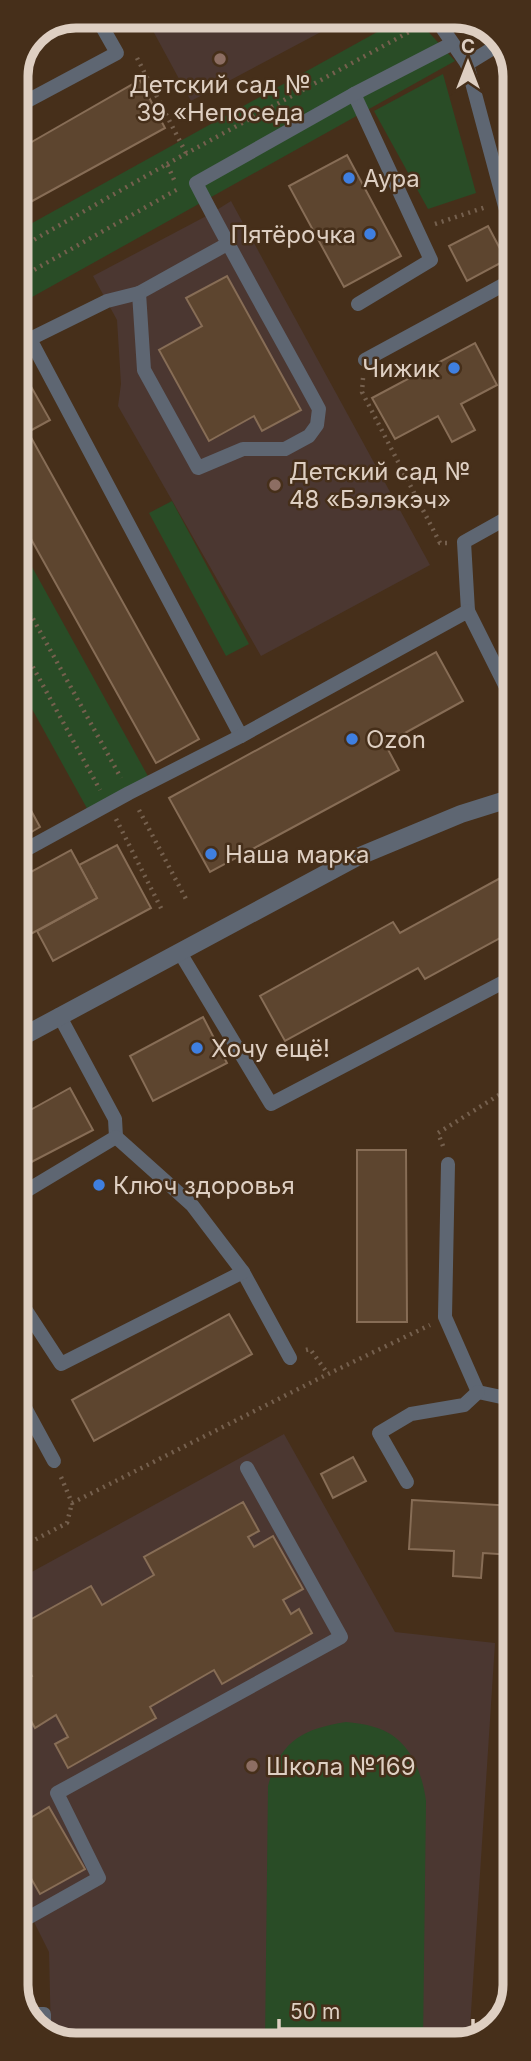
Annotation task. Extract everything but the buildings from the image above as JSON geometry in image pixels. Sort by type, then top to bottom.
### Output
[{"type":"street","points":[[28,1033],[355,858],[461,814],[503,801]]},
{"type":"lane","points":[[28,101],[117,53],[103,28]]},
{"type":"lane","points":[[442,28],[467,64],[503,197]]},
{"type":"lane","points":[[139,293],[144,370],[198,468],[243,449],[285,449],[309,436],[317,425],[319,409],[196,183],[354,94],[451,44]]},
{"type":"lane","points":[[467,64],[494,48]]},
{"type":"lane","points":[[354,94],[431,260],[358,304]]},
{"type":"lane","points":[[229,243],[139,293],[107,301],[30,339],[241,736]]},
{"type":"lane","points":[[366,360],[503,285]]},
{"type":"lane","points":[[503,520],[464,542],[468,611],[503,683]]},
{"type":"lane","points":[[28,848],[241,736],[468,611]]},
{"type":"lane","points":[[179,951],[271,1104],[503,982]]},
{"type":"lane","points":[[59,1015],[115,1119],[116,1137],[191,1205],[243,1272],[290,1358]]},
{"type":"lane","points":[[28,1190],[116,1137]]},
{"type":"lane","points":[[448,1164],[445,1317],[478,1392]]},
{"type":"lane","points":[[28,1313],[61,1364],[243,1272]]},
{"type":"lane","points":[[478,1392],[503,1397]]},
{"type":"lane","points":[[407,1482],[379,1433],[411,1414],[464,1405],[478,1392]]},
{"type":"lane","points":[[28,1413],[54,1461]]},
{"type":"lane","points":[[28,1918],[99,1878],[57,1793],[341,1637],[247,1468]]},
{"type":"path","points":[[28,243],[415,28]]},
{"type":"path","points":[[133,50],[186,153]]},
{"type":"path","points":[[167,164],[178,188]]},
{"type":"path","points":[[28,273],[178,188],[196,183]]},
{"type":"path","points":[[441,221],[503,201]]},
{"type":"path","points":[[366,360],[362,392],[440,543],[464,542]]},
{"type":"path","points":[[28,610],[186,899]]},
{"type":"path","points":[[28,658],[108,804],[163,912]]},
{"type":"path","points":[[448,1164],[438,1133],[503,1092]]},
{"type":"path","points":[[72,1503],[445,1317]]},
{"type":"path","points":[[290,1358],[310,1349],[328,1374]]},
{"type":"path","points":[[28,1543],[67,1523],[72,1503],[54,1461]]},
{"type":"shaded area","name":"Детский сад № 39 «Непоседа","points":[[151,28],[328,28],[191,101]]},
{"type":"shaded area","name":"Детский сад № 48 «Бэлэкэч»","points":[[231,201],[430,565],[261,656],[118,406],[121,384],[117,320],[93,276]]},
{"type":"shaded area","name":"Школа №169","points":[[284,1434],[395,1632],[495,1643],[470,2030],[456,2033],[72,2033],[51,2026],[49,1952],[28,1910],[28,1574]]},
{"type":"green space","points":[[384,28],[425,28],[455,61],[28,299],[28,225]]},
{"type":"green space","points":[[443,74],[476,193],[428,209],[374,111]]},
{"type":"green space","points":[[172,501],[249,644],[226,656],[149,513]]},
{"type":"green space","points":[[28,560],[149,778],[89,812],[28,702]]},
{"type":"green space","points":[[346,1722],[386,1731],[404,1746],[421,1778],[426,1801],[423,2033],[265,2033],[268,1786],[286,1748],[305,1733]]},
{"type":"place","name":"Детский сад № 39 «Непоседа","points":[[220,59]]},
{"type":"place","name":"Аура","points":[[349,178]]},
{"type":"place","name":"Пятёрочка","points":[[370,234]]},
{"type":"place","name":"Чижик","points":[[454,368]]},
{"type":"place","name":"Детский сад № 48 «Бэлэкэч»","points":[[275,485]]},
{"type":"place","name":"Ozon","points":[[352,739]]},
{"type":"place","name":"Наша марка","points":[[211,854]]},
{"type":"place","name":"Хочу ещё!","points":[[197,1048]]},
{"type":"place","name":"Ключ здоровья","points":[[99,1185]]},
{"type":"place","name":"Школа №169","points":[[252,1766]]}]
